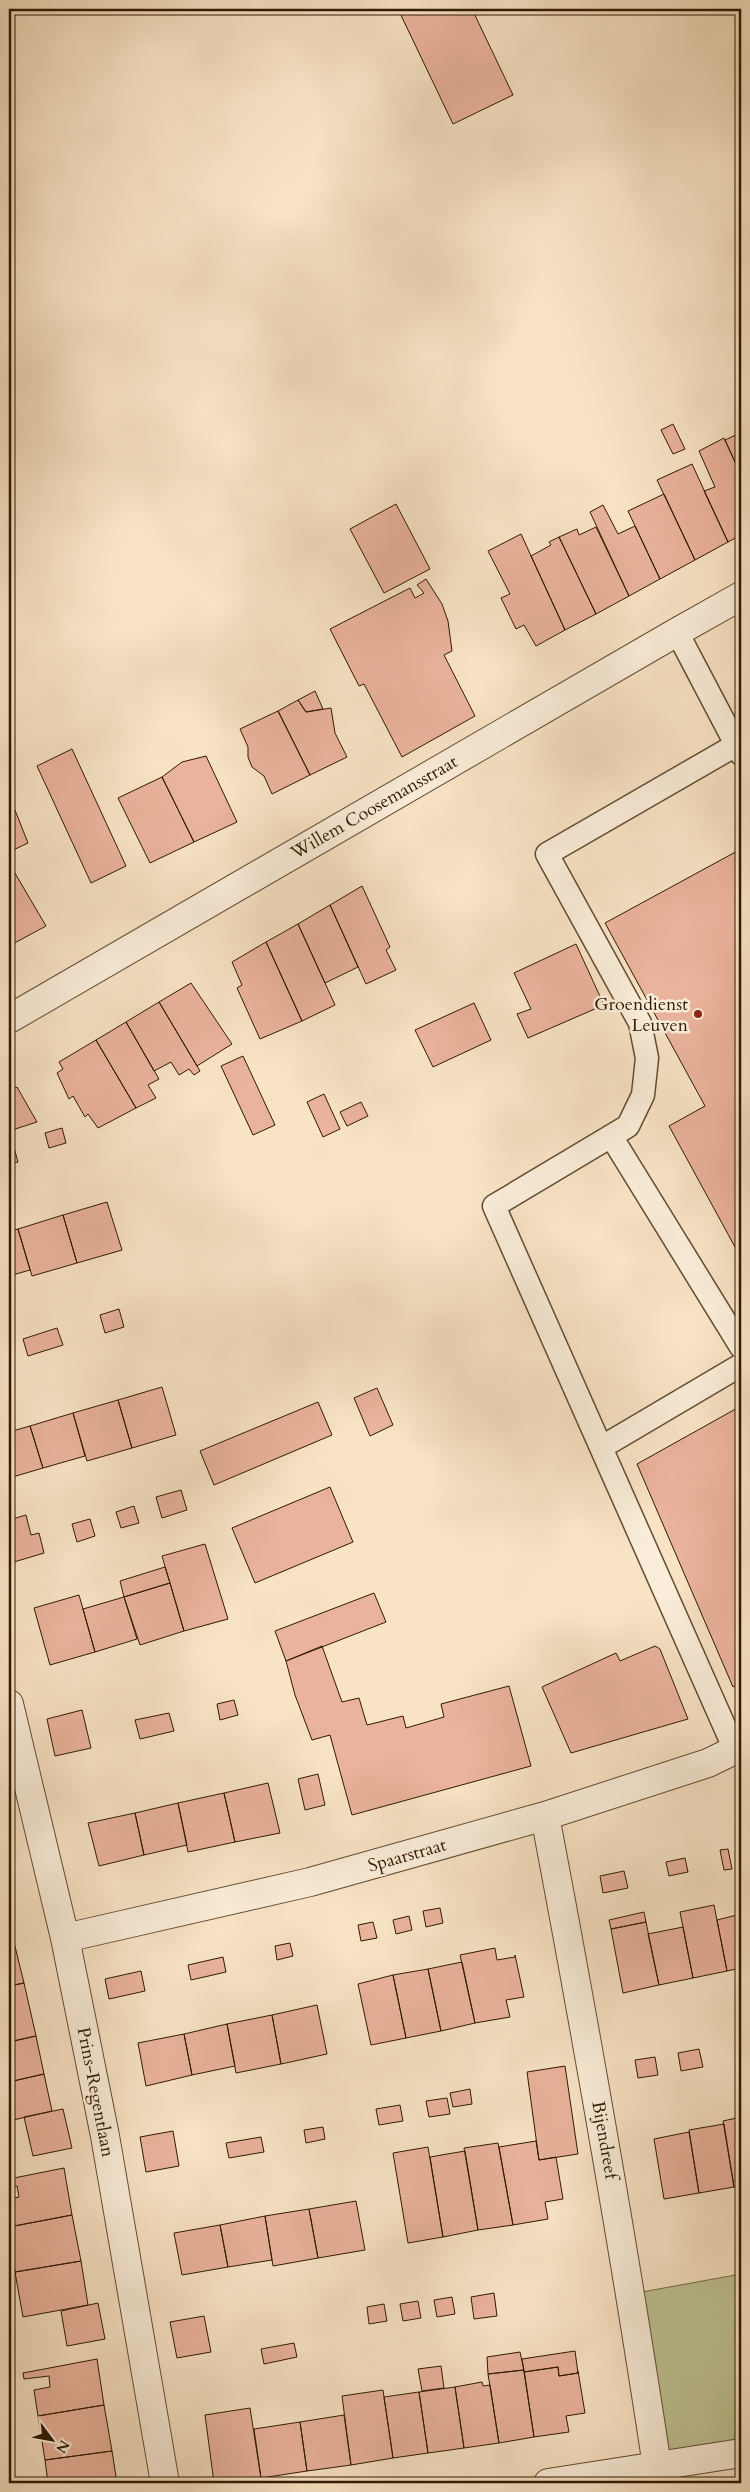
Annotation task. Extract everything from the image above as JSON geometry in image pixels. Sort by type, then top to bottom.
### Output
[{"type":"street","name":"Willem Coosemansstraat","points":[[9,1019],[741,596]]},
{"type":"street","name":"Prins-Regentlaan","points":[[9,1704],[65,1938],[105,2136],[165,2483]]},
{"type":"street","name":"Spaarstraat","points":[[65,1938],[310,1882],[545,1816],[708,1763],[738,1749]]},
{"type":"street","name":"Bijendreef","points":[[545,1816],[586,2029],[621,2231],[657,2466]]},
{"type":"street","points":[[548,2483],[741,2453]]},
{"type":"lane","points":[[677,632],[739,749],[547,854],[640,1024],[647,1058],[643,1095],[628,1126],[494,1206],[738,1749]]},
{"type":"lane","points":[[611,1136],[741,1347]]},
{"type":"lane","points":[[602,1447],[741,1364]]},
{"type":"green space","points":[[741,2274],[741,2453],[657,2466],[631,2294]]},
{"type":"building","points":[[398,9],[472,9],[513,95],[453,124]]},
{"type":"building","points":[[673,424],[685,449],[673,454],[661,430]]},
{"type":"building","points":[[740,433],[741,435],[741,475],[725,440]]},
{"type":"building","points":[[724,438],[741,475],[741,535],[728,542],[704,491],[715,487],[699,451]]},
{"type":"building","points":[[692,464],[728,542],[695,560],[657,480]]},
{"type":"building","points":[[664,494],[695,560],[660,579],[628,511]]},
{"type":"building","points":[[396,504],[430,569],[384,593],[350,529]]},
{"type":"building","points":[[603,505],[618,534],[635,526],[660,579],[629,596],[590,512]]},
{"type":"building","points":[[596,527],[629,596],[596,614],[559,537],[577,529],[579,535]]},
{"type":"building","points":[[521,534],[565,630],[536,646],[524,625],[516,629],[501,598],[510,594],[488,551]]},
{"type":"building","points":[[559,537],[596,614],[565,630],[531,556],[551,545],[549,542]]},
{"type":"building","points":[[426,579],[442,604],[448,621],[452,651],[444,655],[475,716],[402,757],[364,684],[359,686],[330,629],[410,588],[415,598],[424,593],[417,585]]},
{"type":"building","points":[[315,691],[323,709],[306,712],[298,700]]},
{"type":"building","points":[[298,700],[306,712],[331,708],[335,733],[347,757],[310,775],[278,711]]},
{"type":"building","points":[[278,711],[310,775],[272,794],[264,776],[252,767],[248,757],[248,747],[240,729]]},
{"type":"building","points":[[72,749],[126,866],[91,883],[37,766]]},
{"type":"building","points":[[206,756],[237,822],[194,842],[162,777],[182,762]]},
{"type":"building","points":[[162,777],[194,842],[150,863],[118,798]]},
{"type":"building","points":[[9,795],[28,843],[9,852]]},
{"type":"building","name":"Groendienst Leuven","points":[[741,849],[741,1258],[669,1126],[705,1106],[605,923]]},
{"type":"building","points":[[9,863],[46,926],[9,946]]},
{"type":"building","points":[[362,886],[390,947],[386,950],[396,970],[366,984],[330,905]]},
{"type":"building","points":[[330,905],[358,967],[325,983],[298,924]]},
{"type":"building","points":[[298,924],[335,1005],[302,1021],[266,942]]},
{"type":"building","points":[[266,942],[302,1021],[260,1039],[237,988],[242,985],[232,962]]},
{"type":"building","points":[[576,944],[604,1005],[528,1038],[517,1014],[531,1009],[514,973]]},
{"type":"building","points":[[191,983],[232,1044],[197,1066],[159,1002]]},
{"type":"building","points":[[159,1002],[200,1071],[194,1075],[189,1069],[179,1075],[171,1062],[154,1071],[126,1022]]},
{"type":"building","points":[[474,1003],[491,1040],[433,1067],[415,1030]]},
{"type":"building","points":[[126,1022],[159,1079],[148,1085],[156,1098],[136,1108],[96,1040]]},
{"type":"building","points":[[96,1040],[136,1108],[98,1128],[88,1114],[85,1117],[73,1096],[69,1099],[57,1073],[63,1069],[59,1062]]},
{"type":"building","points":[[243,1056],[275,1125],[253,1135],[221,1066]]},
{"type":"building","points":[[17,1087],[37,1122],[9,1131],[9,1091]]},
{"type":"building","points":[[324,1094],[340,1129],[323,1137],[307,1102]]},
{"type":"building","points":[[361,1102],[368,1116],[347,1126],[340,1112]]},
{"type":"building","points":[[62,1128],[66,1143],[49,1148],[45,1133]]},
{"type":"building","points":[[9,1131],[13,1145],[9,1146]]},
{"type":"building","points":[[13,1144],[18,1162],[9,1164],[9,1146]]},
{"type":"building","points":[[107,1202],[122,1250],[77,1263],[63,1215]]},
{"type":"building","points":[[63,1215],[77,1263],[32,1276],[18,1229]]},
{"type":"building","points":[[18,1229],[30,1270],[9,1276],[9,1231]]},
{"type":"building","points":[[119,1309],[124,1327],[105,1333],[100,1315]]},
{"type":"building","points":[[57,1328],[63,1345],[28,1356],[23,1339]]},
{"type":"building","points":[[162,1387],[176,1435],[132,1448],[118,1400]]},
{"type":"building","points":[[377,1388],[393,1425],[370,1436],[354,1398]]},
{"type":"building","points":[[118,1400],[132,1448],[87,1461],[73,1413]]},
{"type":"building","points":[[318,1402],[332,1435],[214,1485],[200,1451]]},
{"type":"building","points":[[741,1406],[741,1682],[733,1687],[637,1464]]},
{"type":"building","points":[[73,1413],[85,1456],[43,1468],[30,1426]]},
{"type":"building","points":[[30,1426],[43,1468],[9,1478],[9,1432]]},
{"type":"building","points":[[330,1487],[353,1542],[255,1583],[232,1528]]},
{"type":"building","points":[[181,1490],[187,1510],[162,1518],[156,1497]]},
{"type":"building","points":[[134,1506],[139,1523],[121,1528],[116,1512]]},
{"type":"building","points":[[26,1515],[31,1535],[39,1533],[44,1553],[14,1562],[9,1541],[9,1520]]},
{"type":"building","points":[[90,1519],[95,1536],[77,1542],[72,1524]]},
{"type":"building","points":[[205,1544],[228,1619],[184,1631],[162,1556]]},
{"type":"building","points":[[165,1567],[170,1583],[124,1597],[120,1581]]},
{"type":"building","points":[[170,1583],[184,1631],[140,1645],[124,1597]]},
{"type":"building","points":[[374,1593],[386,1622],[286,1661],[275,1631]]},
{"type":"building","points":[[79,1595],[95,1652],[50,1665],[34,1608]]},
{"type":"building","points":[[124,1597],[137,1639],[95,1652],[83,1609]]},
{"type":"building","points":[[322,1646],[342,1702],[359,1698],[367,1725],[403,1716],[406,1728],[444,1717],[441,1704],[509,1686],[531,1766],[352,1815],[330,1735],[312,1740],[295,1695],[286,1661]]},
{"type":"building","points":[[655,1646],[660,1649],[688,1719],[571,1753],[542,1687],[616,1653],[620,1661]]},
{"type":"building","points":[[234,1700],[238,1715],[220,1720],[217,1704]]},
{"type":"building","points":[[82,1710],[91,1748],[55,1756],[47,1719]]},
{"type":"building","points":[[169,1713],[174,1731],[140,1739],[135,1720]]},
{"type":"building","points":[[318,1774],[325,1805],[305,1810],[298,1779]]},
{"type":"building","points":[[268,1783],[280,1833],[235,1842],[224,1793]]},
{"type":"building","points":[[224,1793],[235,1842],[188,1852],[178,1803]]},
{"type":"building","points":[[178,1803],[187,1845],[144,1855],[135,1813]]},
{"type":"building","points":[[135,1813],[144,1855],[99,1866],[88,1823]]},
{"type":"building","points":[[728,1849],[732,1869],[724,1870],[720,1850]]},
{"type":"building","points":[[685,1858],[688,1872],[669,1876],[666,1862]]},
{"type":"building","points":[[624,1871],[628,1888],[603,1893],[600,1876]]},
{"type":"building","points":[[714,1905],[727,1971],[693,1978],[680,1912]]},
{"type":"building","points":[[440,1908],[443,1923],[426,1927],[423,1911]]},
{"type":"building","points":[[644,1912],[646,1922],[611,1929],[609,1920]]},
{"type":"building","points":[[741,1914],[741,1968],[727,1971],[717,1920]]},
{"type":"building","points":[[409,1916],[412,1930],[396,1934],[393,1920]]},
{"type":"building","points":[[9,1922],[24,1983],[9,1986]]},
{"type":"building","points":[[373,1922],[377,1938],[361,1941],[358,1925]]},
{"type":"building","points":[[646,1922],[659,1985],[623,1993],[611,1929]]},
{"type":"building","points":[[683,1927],[693,1978],[659,1985],[648,1934]]},
{"type":"building","points":[[290,1943],[293,1956],[277,1960],[275,1946]]},
{"type":"building","points":[[495,1948],[497,1960],[515,1957],[515,1955],[524,1997],[506,2000],[510,2017],[475,2023],[460,1955]]},
{"type":"building","points":[[223,1957],[226,1972],[191,1980],[188,1965]]},
{"type":"building","points":[[462,1962],[475,2023],[441,2031],[428,1969]]},
{"type":"building","points":[[428,1969],[441,2031],[406,2038],[393,1975]]},
{"type":"building","points":[[141,1971],[145,1991],[109,1999],[105,1979]]},
{"type":"building","points":[[393,1975],[406,2038],[371,2045],[358,1984]]},
{"type":"building","points":[[24,1983],[36,2036],[9,2042],[9,1986]]},
{"type":"building","points":[[317,2005],[327,2054],[281,2064],[272,2015]]},
{"type":"building","points":[[272,2015],[281,2064],[236,2073],[227,2024]]},
{"type":"building","points":[[227,2024],[235,2066],[192,2075],[184,2034]]},
{"type":"building","points":[[184,2034],[192,2075],[146,2086],[138,2043]]},
{"type":"building","points":[[36,2036],[44,2074],[9,2082],[9,2042]]},
{"type":"building","points":[[699,2049],[703,2067],[681,2071],[678,2053]]},
{"type":"building","points":[[655,2057],[658,2075],[638,2078],[635,2060]]},
{"type":"building","points":[[565,2066],[578,2154],[539,2160],[527,2072]]},
{"type":"building","points":[[44,2074],[52,2111],[9,2121],[9,2082]]},
{"type":"building","points":[[470,2089],[472,2104],[453,2107],[450,2093]]},
{"type":"building","points":[[447,2098],[450,2114],[429,2117],[426,2101]]},
{"type":"building","points":[[400,2105],[403,2121],[379,2125],[376,2109]]},
{"type":"building","points":[[63,2109],[72,2148],[33,2156],[24,2117]]},
{"type":"building","points":[[741,2117],[741,2185],[734,2187],[723,2121]]},
{"type":"building","points":[[724,2124],[734,2187],[699,2193],[689,2130]]},
{"type":"building","points":[[323,2127],[325,2139],[306,2143],[304,2130]]},
{"type":"building","points":[[173,2131],[179,2166],[146,2172],[140,2137]]},
{"type":"building","points":[[689,2132],[699,2193],[664,2199],[654,2139]]},
{"type":"building","points":[[261,2137],[264,2152],[229,2158],[226,2143]]},
{"type":"building","points":[[536,2141],[539,2160],[556,2157],[563,2199],[545,2202],[548,2219],[513,2225],[499,2147]]},
{"type":"building","points":[[498,2143],[513,2225],[478,2230],[464,2148]]},
{"type":"building","points":[[428,2147],[443,2237],[408,2243],[393,2153]]},
{"type":"building","points":[[465,2151],[478,2230],[443,2237],[430,2157]]},
{"type":"building","points":[[64,2168],[72,2215],[9,2227],[9,2199],[19,2197],[17,2186],[9,2187],[9,2179]]},
{"type":"building","points":[[356,2201],[365,2250],[318,2258],[309,2209]]},
{"type":"building","points":[[309,2209],[318,2258],[273,2266],[265,2216]]},
{"type":"building","points":[[72,2215],[81,2261],[15,2272],[9,2227]]},
{"type":"building","points":[[265,2216],[272,2260],[228,2267],[220,2225]]},
{"type":"building","points":[[220,2225],[228,2267],[182,2275],[174,2233]]},
{"type":"building","points":[[81,2261],[88,2305],[23,2317],[15,2272]]},
{"type":"building","points":[[494,2293],[497,2316],[474,2319],[471,2297]]},
{"type":"building","points":[[452,2297],[455,2314],[437,2317],[434,2300]]},
{"type":"building","points":[[418,2301],[421,2318],[403,2321],[400,2304]]},
{"type":"building","points":[[98,2303],[105,2339],[67,2346],[61,2311]]},
{"type":"building","points":[[384,2304],[387,2321],[369,2324],[367,2307]]},
{"type":"building","points":[[204,2316],[211,2352],[177,2358],[170,2322]]},
{"type":"building","points":[[294,2343],[297,2357],[264,2364],[261,2349]]},
{"type":"building","points":[[575,2351],[578,2373],[559,2376],[558,2367],[524,2372],[522,2359]]},
{"type":"building","points":[[520,2352],[524,2370],[488,2374],[487,2357]]},
{"type":"building","points":[[97,2359],[104,2405],[38,2416],[34,2390],[50,2387],[49,2376],[24,2379],[23,2373]]},
{"type":"building","points":[[441,2366],[444,2388],[422,2391],[418,2369]]},
{"type":"building","points":[[558,2367],[559,2376],[578,2373],[578,2371],[585,2413],[566,2416],[569,2432],[534,2437],[524,2372]]},
{"type":"building","points":[[524,2370],[534,2437],[499,2443],[488,2374]]},
{"type":"building","points":[[482,2382],[483,2386],[490,2385],[499,2443],[464,2448],[455,2387]]},
{"type":"building","points":[[455,2387],[464,2448],[428,2453],[419,2392]]},
{"type":"building","points":[[383,2390],[393,2458],[351,2465],[342,2396]]},
{"type":"building","points":[[419,2392],[428,2453],[393,2458],[384,2397]]},
{"type":"building","points":[[104,2405],[112,2451],[45,2460],[38,2416]]},
{"type":"building","points":[[250,2408],[261,2478],[214,2483],[205,2415]]},
{"type":"building","points":[[344,2415],[351,2465],[307,2471],[300,2422]]},
{"type":"building","points":[[300,2422],[307,2471],[261,2478],[254,2429]]},
{"type":"building","points":[[112,2451],[117,2483],[48,2483],[45,2460]]},
{"type":"place","name":"Groendienst Leuven","points":[[698,1014]]}]
